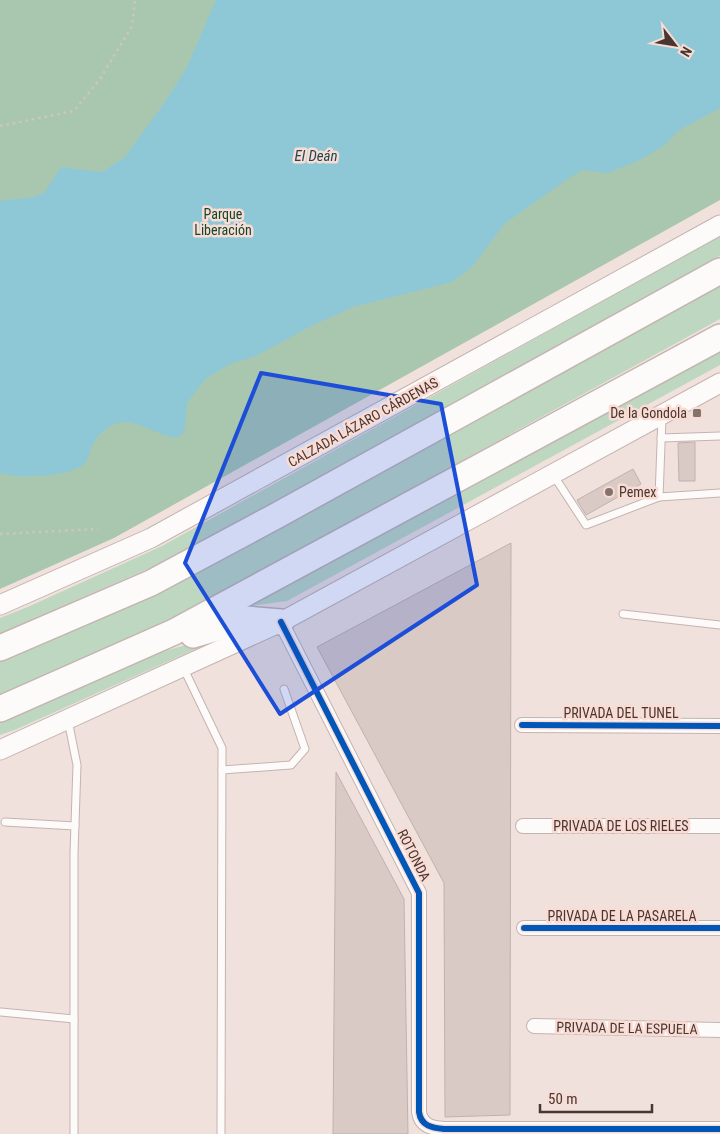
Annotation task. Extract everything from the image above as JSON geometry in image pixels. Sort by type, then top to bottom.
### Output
[{"type":"highway","points":[[0,648],[159,578],[285,512],[720,271]]},
{"type":"highway","points":[[0,709],[174,632],[720,337]]},
{"type":"highway","points":[[119,657],[246,619],[280,622]]},
{"type":"main road","name":"CALZADA LÁZARO CÁRDENAS","points":[[0,606],[151,538],[720,225]]},
{"type":"main road","points":[[0,750],[280,622],[720,383]]},
{"type":"street","name":"ROTONDA","points":[[280,622],[419,893],[419,1112],[423,1123],[439,1129],[500,1132]]},
{"type":"street","name":"PRIVADA DEL TUNEL","points":[[522,725],[720,726]]},
{"type":"street","name":"PRIVADA DE LOS RIELES","points":[[523,826],[720,826]]},
{"type":"street","name":"PRIVADA DE LA PASARELA","points":[[524,928],[720,928]]},
{"type":"street","name":"PRIVADA DE LA ESPUELA","points":[[534,1026],[720,1030]]},
{"type":"street","points":[[500,1132],[720,1129]]},
{"type":"lane","points":[[659,497],[663,415]]},
{"type":"lane","points":[[661,438],[720,436]]},
{"type":"lane","points":[[553,474],[586,525],[659,497],[720,493]]},
{"type":"lane","points":[[623,614],[720,625]]},
{"type":"lane","points":[[183,667],[222,748],[221,1134]]},
{"type":"lane","points":[[222,770],[291,765],[305,749],[284,689]]},
{"type":"lane","points":[[68,719],[77,765],[75,826],[74,1134]]},
{"type":"lane","points":[[5,822],[75,826]]},
{"type":"lane","points":[[1,1012],[74,1019]]},
{"type":"path","points":[[0,126],[74,111],[100,79],[132,26],[135,0]]},
{"type":"path","points":[[0,534],[98,529]]},
{"type":"highlighted area","points":[[261,373],[441,404],[477,585],[280,714],[185,563]]},
{"type":"green space","name":"El Deán","points":[[0,0],[720,0],[720,200],[114,538],[0,589]]},
{"type":"green space","points":[[720,236],[720,256],[171,559],[0,633],[0,618],[162,546]]},
{"type":"green space","points":[[720,281],[720,319],[197,606],[55,674],[0,696],[0,658]]},
{"type":"green space","points":[[720,343],[720,365],[287,601],[235,608]]},
{"type":"green space","points":[[238,630],[0,735],[0,717],[130,661]]},
{"type":"water","name":"El Deán","points":[[216,0],[720,0],[720,108],[678,131],[665,145],[638,161],[607,173],[584,170],[572,176],[505,223],[473,266],[452,282],[353,307],[311,326],[256,356],[230,364],[205,379],[187,403],[184,432],[177,438],[163,435],[136,424],[122,422],[110,426],[99,435],[93,444],[87,461],[78,468],[44,476],[19,476],[0,473],[0,201],[35,197],[45,192],[61,167],[102,172],[124,158],[160,109],[186,69]]},
{"type":"building","name":"Pemex","points":[[695,442],[695,481],[679,481],[678,443]]},
{"type":"building","name":"Pemex","points":[[633,469],[641,484],[586,515],[577,500]]},
{"type":"building","points":[[511,543],[510,1115],[445,1117],[444,883],[317,647]]},
{"type":"building","points":[[336,772],[404,899],[408,1134],[333,1134]]},
{"type":"cycle path","points":[[281,622],[419,893],[419,1112],[422,1120],[431,1127],[444,1129],[720,1129]]},
{"type":"cycle path","points":[[522,725],[720,726]]},
{"type":"cycle path","points":[[524,928],[720,928]]},
{"type":"place","name":"De la Gondola","points":[[697,413]]},
{"type":"place","name":"Pemex","points":[[609,492]]},
{"type":"park label","name":"Parque Liberación","points":[[223,222]]}]
